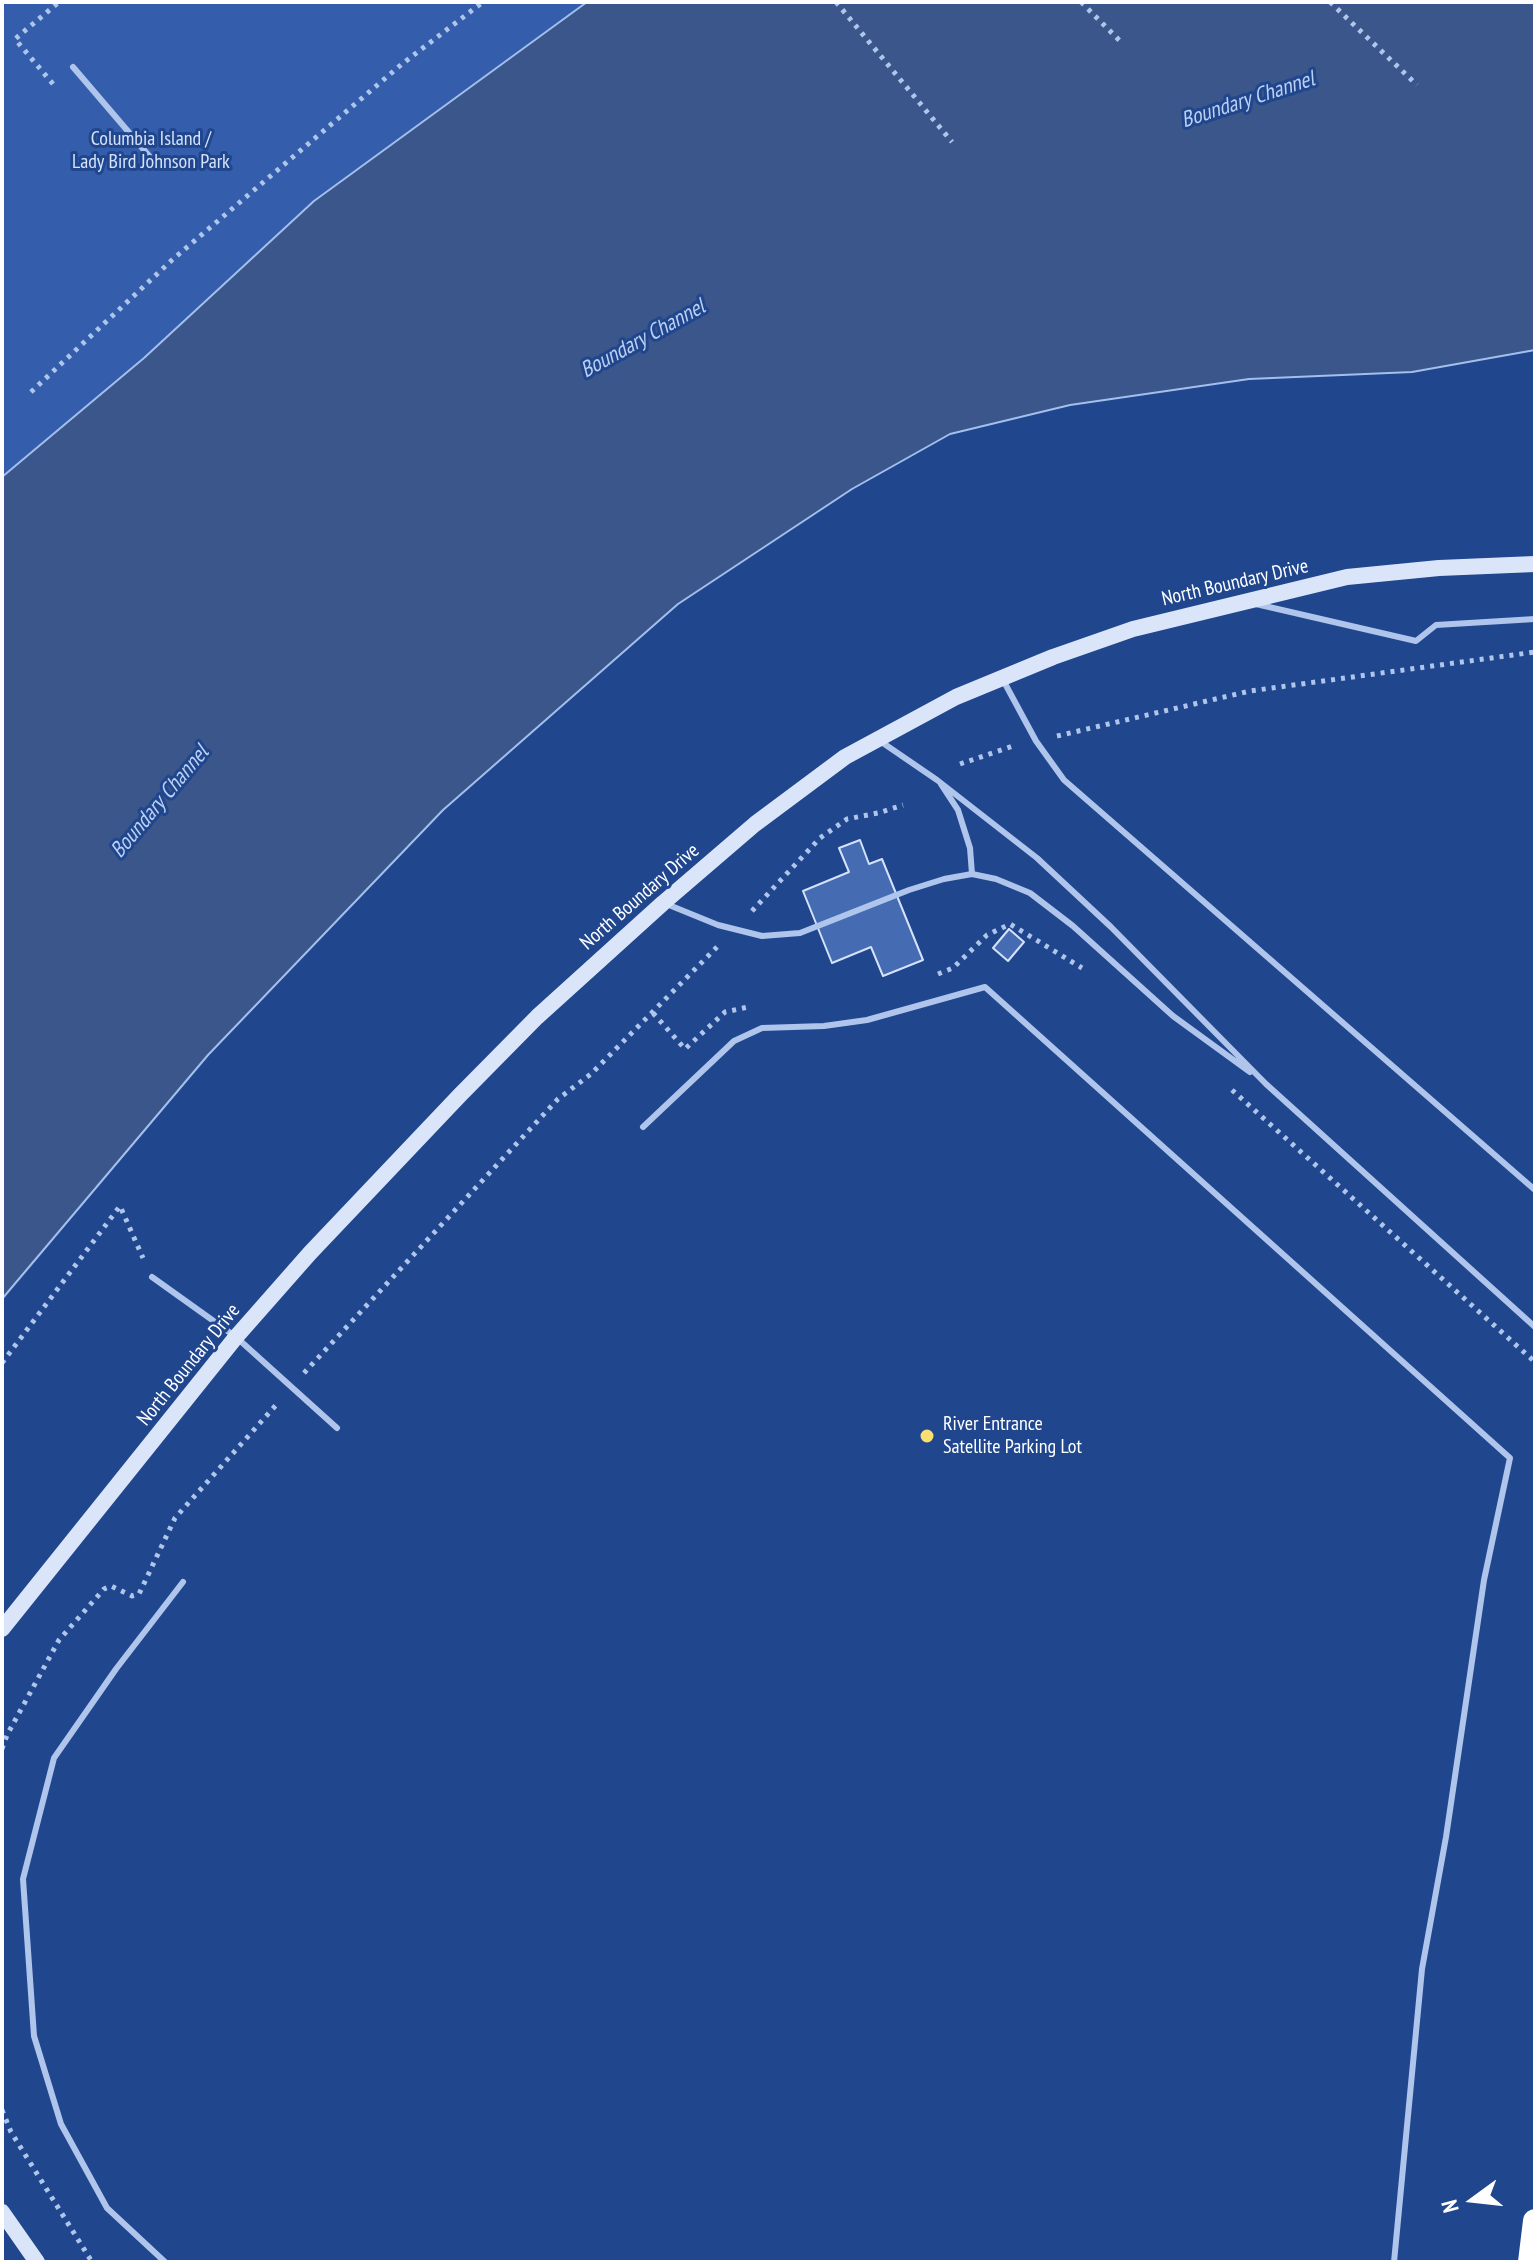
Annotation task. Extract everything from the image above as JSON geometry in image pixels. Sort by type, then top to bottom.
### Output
[{"type":"highway","points":[[1530,2262],[1535,2221]]},
{"type":"street","name":"North Boundary Drive","points":[[2,1629],[236,1337],[310,1253],[471,1084],[537,1017],[663,903],[755,824],[845,757],[956,697],[1001,677],[1133,629],[1347,577],[1535,564]]},
{"type":"street","points":[[2,2212],[37,2262]]},
{"type":"lane","points":[[73,67],[156,164]]},
{"type":"lane","points":[[1242,601],[1416,641],[1436,625],[1535,619]]},
{"type":"lane","points":[[1001,677],[1036,741],[1064,780],[1535,1190]]},
{"type":"lane","points":[[877,739],[937,780],[1037,858],[1111,927],[1266,1084],[1535,1327]]},
{"type":"lane","points":[[937,780],[958,810],[970,848],[972,874]]},
{"type":"lane","points":[[663,903],[762,936],[800,933],[909,890],[972,874],[996,879],[1030,893],[1073,926],[1173,1016],[1266,1084]]},
{"type":"lane","points":[[643,1127],[734,1041],[762,1028],[824,1026],[867,1020],[985,987],[1510,1458],[1484,1580],[1446,1837],[1422,1969],[1394,2262]]},
{"type":"lane","points":[[152,1277],[236,1337],[337,1428]]},
{"type":"lane","points":[[165,2262],[107,2208],[61,2124],[34,2036],[23,1879],[54,1758],[116,1669],[183,1582]]},
{"type":"path","points":[[53,84],[15,39],[59,2]]},
{"type":"path","points":[[31,392],[184,250],[402,64],[483,2]]},
{"type":"path","points":[[836,2],[952,142]]},
{"type":"path","points":[[1081,2],[1121,42]]},
{"type":"path","points":[[1330,2],[1417,85]]},
{"type":"path","points":[[960,764],[1010,747],[1250,691],[1535,652]]},
{"type":"path","points":[[2,1749],[59,1640],[104,1589],[111,1586],[132,1596],[139,1594],[175,1518],[558,1099],[591,1074],[640,1021],[653,1013],[820,838],[847,819],[903,805]]},
{"type":"path","points":[[926,978],[953,968],[987,935],[1010,924],[1085,970]]},
{"type":"path","points":[[653,1013],[685,1049],[725,1012],[757,1005]]},
{"type":"path","points":[[1231,1090],[1535,1362]]},
{"type":"path","points":[[2,1363],[120,1206],[152,1277]]},
{"type":"path","points":[[2,2110],[11,2132],[92,2262]]},
{"type":"green space","name":"Columbia Island / Lady Bird Johnson Park","points":[[2,2],[587,2],[314,201],[144,358],[2,477]]},
{"type":"water","name":"Boundary Channel","points":[[587,2],[1535,2],[1535,350],[1412,372],[1249,379],[1070,405],[950,434],[852,489],[678,604],[443,810],[208,1055],[2,1299],[2,477],[144,358],[314,201]]},
{"type":"building","points":[[860,840],[869,864],[882,859],[923,960],[883,976],[871,947],[832,963],[803,891],[849,872],[839,848]]},
{"type":"building","points":[[1009,929],[1024,942],[1008,961],[993,948]]},
{"type":"place","name":"River Entrance Satellite Parking Lot","points":[[927,1436]]}]
